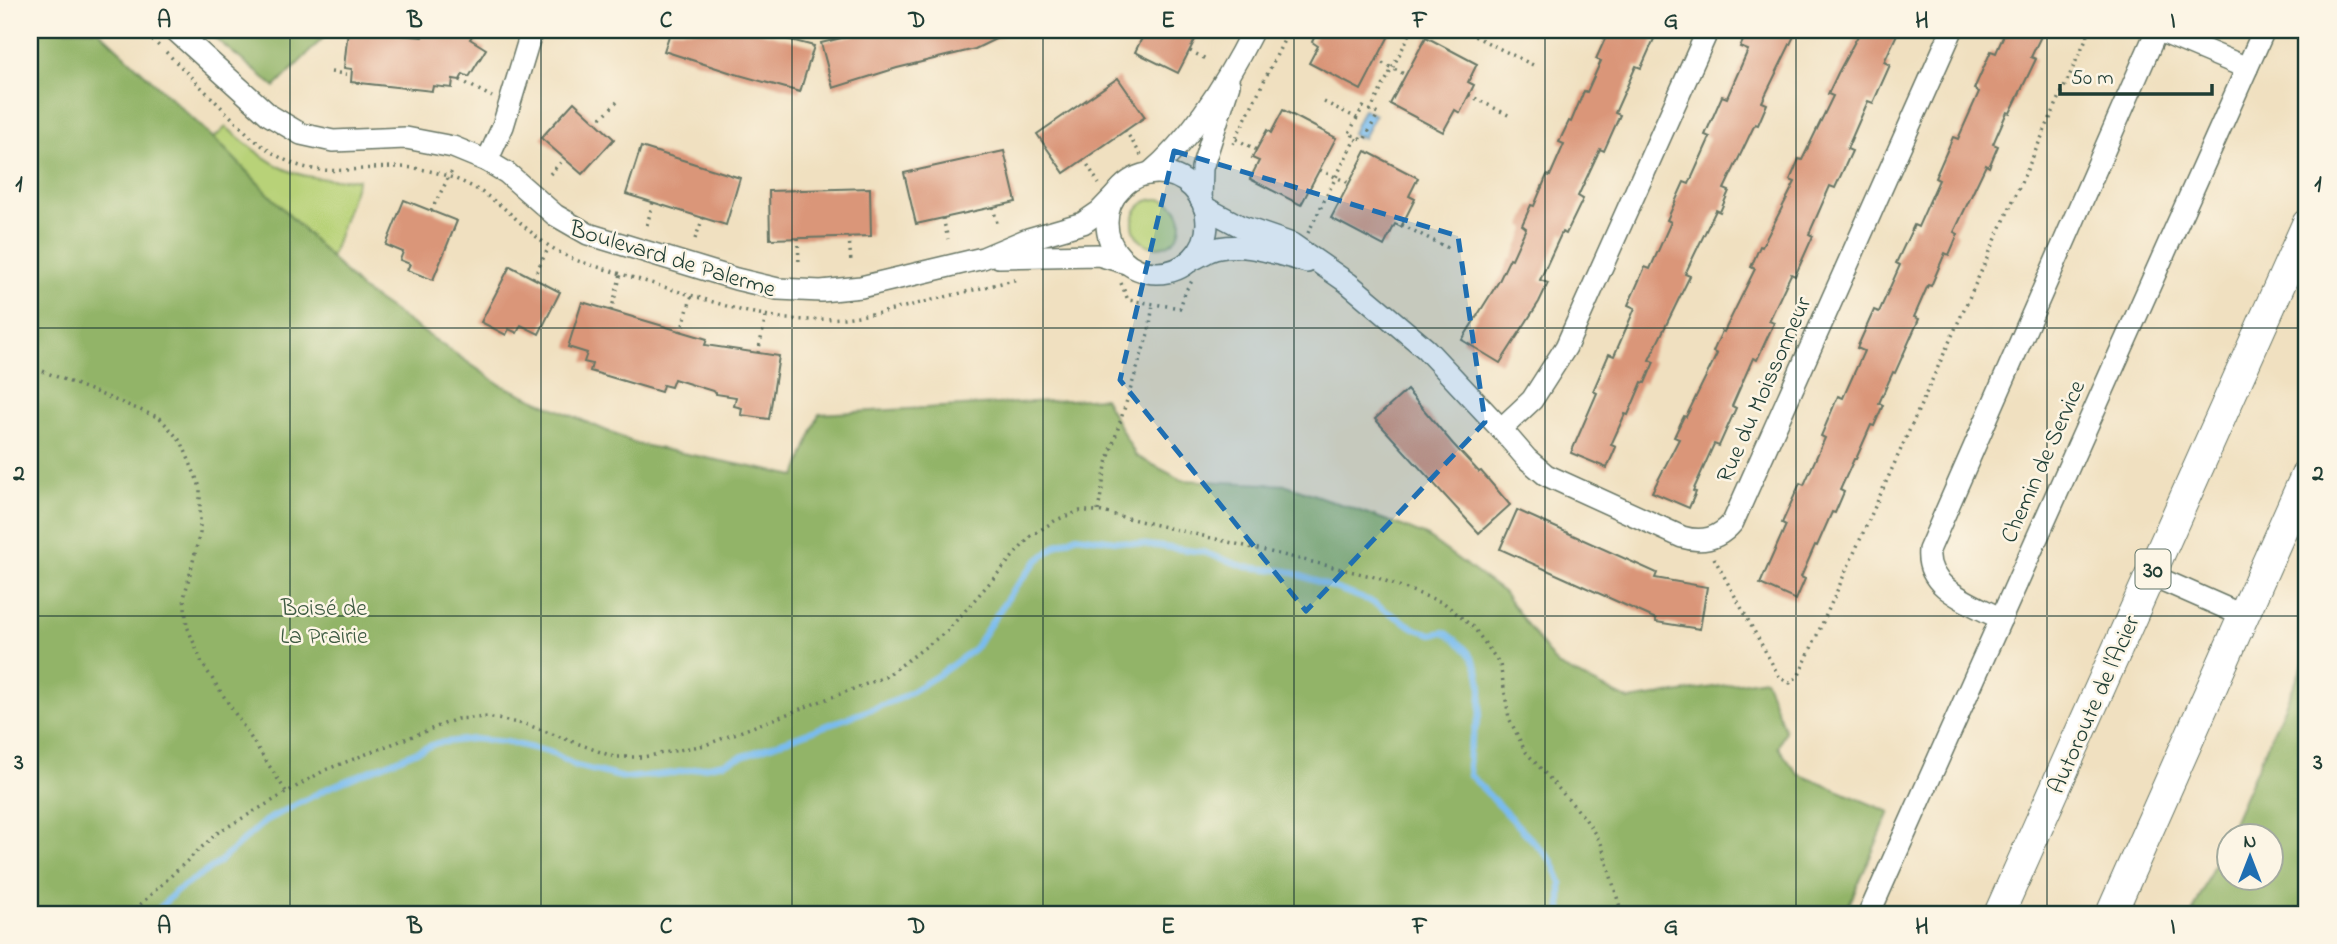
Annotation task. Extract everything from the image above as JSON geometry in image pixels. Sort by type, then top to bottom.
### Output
[{"type":"highway","name":"Autoroute de l'Acier","points":[[1999,914],[2307,225]]},
{"type":"highway","points":[[2111,914],[2307,473]]},
{"type":"street","name":"Boulevard de Palerme","points":[[175,30],[269,115],[301,134],[333,141],[391,137],[418,139],[453,147],[507,173],[565,223],[588,234],[770,287],[834,291],[880,283],[983,258],[1028,239],[1083,223],[1099,212],[1122,188]]},
{"type":"street","points":[[486,161],[499,138],[532,30]]},
{"type":"street","points":[[1234,68],[1202,168],[1203,203],[1207,222],[1199,251],[1178,269],[1153,273],[1134,268],[1115,250],[1108,234],[1107,218],[1112,202],[1145,165],[1180,145],[1234,68],[1253,30]]},
{"type":"street","points":[[1501,429],[1532,400],[1566,347],[1708,30]]},
{"type":"street","name":"Rue du Moissonneur","points":[[1203,203],[1240,226],[1301,249],[1367,298],[1443,365],[1527,459],[1546,475],[1682,537],[1700,541],[1726,530],[1733,522],[1952,30]]},
{"type":"street","points":[[2001,619],[1944,588],[1931,570],[1929,550],[2157,30],[2247,68]]},
{"type":"street","name":"Chemin de Service","points":[[1869,914],[2264,30]]},
{"type":"street","points":[[1145,165],[1179,178],[1192,187],[1203,203]]},
{"type":"street","name":"Rue du Moissonneur","points":[[1189,262],[1210,251],[1236,247],[1273,252],[1326,267]]},
{"type":"street","name":"Boulevard de Palerme","points":[[983,258],[1079,254],[1126,262]]},
{"type":"street","points":[[2151,575],[2244,616]]},
{"type":"path","points":[[419,30],[422,37]]},
{"type":"path","points":[[1230,149],[1289,30]]},
{"type":"path","points":[[1370,111],[1412,30]]},
{"type":"path","points":[[1462,30],[1533,65]]},
{"type":"path","points":[[1716,562],[1780,678],[1794,682],[1805,663],[2090,30]]},
{"type":"path","points":[[1190,51],[1208,60]]},
{"type":"path","points":[[1376,60],[1406,75]]},
{"type":"path","points":[[331,72],[351,75]]},
{"type":"path","points":[[460,80],[494,98],[510,103]]},
{"type":"path","points":[[1469,95],[1510,116]]},
{"type":"path","points":[[596,123],[617,102]]},
{"type":"path","points":[[1324,102],[1357,118]]},
{"type":"path","points":[[1363,107],[1378,114],[1364,140],[1360,138],[1359,141],[1349,133],[1357,118],[1363,107]]},
{"type":"path","points":[[1125,130],[1145,165]]},
{"type":"path","points":[[1236,139],[1257,150]]},
{"type":"path","points":[[1311,228],[1355,139]]},
{"type":"path","points":[[550,174],[564,159]]},
{"type":"path","points":[[1084,159],[1100,186]]},
{"type":"path","name":"Boulevard de Palerme","points":[[356,169],[413,167],[449,177],[490,198],[550,247],[575,260],[766,316],[815,320],[880,313],[1024,277]]},
{"type":"path","points":[[431,211],[453,167]]},
{"type":"path","points":[[1320,170],[1349,183]]},
{"type":"path","points":[[490,198],[496,188]]},
{"type":"path","points":[[647,225],[653,202]]},
{"type":"path","points":[[993,207],[999,227]]},
{"type":"path","points":[[695,239],[703,218]]},
{"type":"path","points":[[943,218],[948,239]]},
{"type":"path","points":[[1402,225],[1450,249]]},
{"type":"path","points":[[849,237],[850,262]]},
{"type":"path","points":[[798,238],[799,264]]},
{"type":"path","points":[[533,278],[550,247]]},
{"type":"path","points":[[611,311],[621,274]]},
{"type":"path","points":[[681,332],[692,295]]},
{"type":"path","points":[[1132,301],[1174,307]]},
{"type":"path","points":[[1098,511],[1106,466],[1150,331],[1153,303]]},
{"type":"path","points":[[815,320],[816,309]]},
{"type":"path","points":[[758,353],[766,316]]},
{"type":"path","points":[[30,366],[160,418],[182,443],[200,487],[200,533],[184,598],[187,626],[202,663],[287,793]]},
{"type":"path","points":[[130,914],[217,833],[325,771],[457,719],[488,717],[528,725],[614,757],[643,757],[705,745],[885,677],[947,631],[1031,537],[1056,520],[1080,511],[1098,511],[1375,577],[1444,603],[1474,628],[1500,664],[1508,718],[1525,751],[1584,817],[1601,843],[1622,914]]},
{"type":"highlighted area","points":[[1174,151],[1458,236],[1485,422],[1306,611],[1120,380]]},
{"type":"green space","name":"Boisé de La Prairie","points":[[30,30],[98,30],[222,146],[361,289],[501,385],[637,444],[796,476],[819,414],[1104,398],[1136,456],[1182,480],[1287,485],[1426,536],[1503,592],[1557,665],[1629,700],[1765,679],[1785,731],[1778,747],[1798,774],[1890,812],[1845,914],[30,914]]},
{"type":"green space","points":[[205,30],[331,30],[275,87]]},
{"type":"green space","points":[[226,127],[258,153],[286,170],[316,178],[358,179],[331,258],[214,138]]},
{"type":"green space","points":[[1157,199],[1174,206],[1181,223],[1174,240],[1157,247],[1140,240],[1133,223],[1140,206]]},
{"type":"green space","points":[[2307,656],[2307,914],[2192,914],[2214,865],[2214,892],[2284,892],[2284,822],[2233,822]]},
{"type":"water","points":[[1363,109],[1375,115],[1363,138],[1360,136],[1358,139],[1352,133]]},
{"type":"building","points":[[348,30],[422,37],[426,30],[476,30],[470,39],[486,49],[469,77],[463,74],[460,80],[453,79],[452,88],[433,86],[432,91],[351,82],[352,69],[344,68]]},
{"type":"building","points":[[671,30],[752,30],[814,46],[800,92],[664,51]]},
{"type":"building","points":[[874,30],[1014,30],[975,49],[897,68],[833,88],[821,43]]},
{"type":"building","points":[[1146,30],[1200,30],[1178,73],[1135,52]]},
{"type":"building","points":[[1318,30],[1392,30],[1361,90],[1309,63],[1318,46],[1312,42]]},
{"type":"building","points":[[1609,30],[1658,30],[1641,68],[1636,66],[1615,113],[1620,115],[1604,151],[1600,149],[1578,196],[1583,199],[1566,234],[1562,232],[1540,280],[1548,283],[1539,302],[1500,363],[1462,340],[1499,281],[1510,258],[1512,259],[1526,228],[1522,225],[1531,205],[1534,206],[1564,144],[1559,142],[1601,61],[1596,59]]},
{"type":"building","points":[[1748,30],[1797,30],[1762,102],[1767,104],[1758,125],[1755,124],[1724,189],[1729,191],[1720,212],[1716,210],[1685,274],[1690,276],[1649,360],[1654,362],[1645,383],[1642,382],[1611,445],[1616,447],[1607,468],[1571,453],[1597,393],[1593,391],[1609,354],[1614,356],[1635,308],[1628,305],[1645,267],[1650,269],[1671,222],[1667,220],[1684,182],[1689,184],[1710,137],[1705,135],[1722,96],[1727,98],[1748,50],[1740,47]]},
{"type":"building","points":[[1861,30],[1899,30],[1884,62],[1890,65],[1873,103],[1868,101],[1847,149],[1852,151],[1835,188],[1830,186],[1809,234],[1813,236],[1795,276],[1791,274],[1769,321],[1774,323],[1757,360],[1753,358],[1732,406],[1736,408],[1719,446],[1714,444],[1693,491],[1696,492],[1689,508],[1652,492],[1679,439],[1674,437],[1717,354],[1713,352],[1722,331],[1724,332],[1755,269],[1751,267],[1760,246],[1762,247],[1795,182],[1790,180],[1799,159],[1802,160],[1833,96],[1828,94]]},
{"type":"building","points":[[2006,30],[2044,30],[2031,57],[2036,59],[2010,113],[2007,112],[1993,144],[1998,146],[1954,232],[1958,234],[1949,255],[1945,253],[1931,286],[1928,285],[1914,317],[1919,319],[1879,403],[1883,405],[1840,490],[1844,492],[1835,513],[1832,512],[1817,546],[1815,545],[1801,577],[1805,579],[1796,600],[1760,584],[1786,525],[1782,523],[1800,483],[1804,485],[1825,438],[1821,436],[1838,396],[1843,398],[1864,351],[1857,348],[1874,310],[1879,312],[1900,265],[1896,263],[1914,225],[1918,227],[1939,180],[1935,178],[1953,137],[1958,139],[1979,92],[1974,89],[1991,51],[1996,53]]},
{"type":"building","points":[[1426,37],[1477,64],[1468,82],[1474,85],[1460,113],[1455,110],[1443,132],[1390,104]]},
{"type":"building","points":[[1118,78],[1145,117],[1064,173],[1037,134]]},
{"type":"building","points":[[574,102],[614,139],[582,174],[541,138]]},
{"type":"building","points":[[1283,110],[1336,138],[1301,205],[1250,179],[1259,161],[1252,158],[1267,130],[1271,133]]},
{"type":"building","points":[[641,147],[740,178],[726,225],[626,194]]},
{"type":"building","points":[[1004,151],[1016,202],[916,224],[904,173]]},
{"type":"building","points":[[1366,151],[1418,178],[1409,196],[1415,199],[1401,227],[1395,224],[1384,246],[1331,218]]},
{"type":"building","points":[[870,188],[871,236],[770,239],[769,191]]},
{"type":"building","points":[[404,200],[457,221],[433,280],[407,270],[410,264],[400,260],[403,252],[386,245]]},
{"type":"building","points":[[510,266],[560,292],[539,334],[521,325],[517,333],[509,329],[506,335],[481,322]]},
{"type":"building","points":[[582,302],[707,339],[705,345],[779,356],[769,419],[741,415],[742,408],[734,406],[736,397],[716,394],[674,379],[671,387],[663,385],[661,392],[590,371],[592,364],[584,362],[587,353],[568,347]]},
{"type":"building","points":[[1407,390],[1510,505],[1479,533],[1375,419]]},
{"type":"building","points":[[1517,510],[1657,573],[1655,578],[1707,587],[1700,629],[1656,622],[1656,619],[1500,549]]},
{"type":"waterway","points":[[154,914],[175,892],[217,864],[265,821],[328,788],[437,743],[473,739],[507,742],[553,753],[576,766],[625,778],[674,773],[724,763],[899,699],[974,649],[1011,593],[1037,561],[1057,545],[1077,536],[1203,552],[1246,567],[1288,571],[1370,601],[1416,629],[1432,634],[1445,632],[1453,638],[1472,658],[1481,684],[1480,714],[1469,751],[1470,775],[1552,861],[1561,882],[1561,914]]}]
